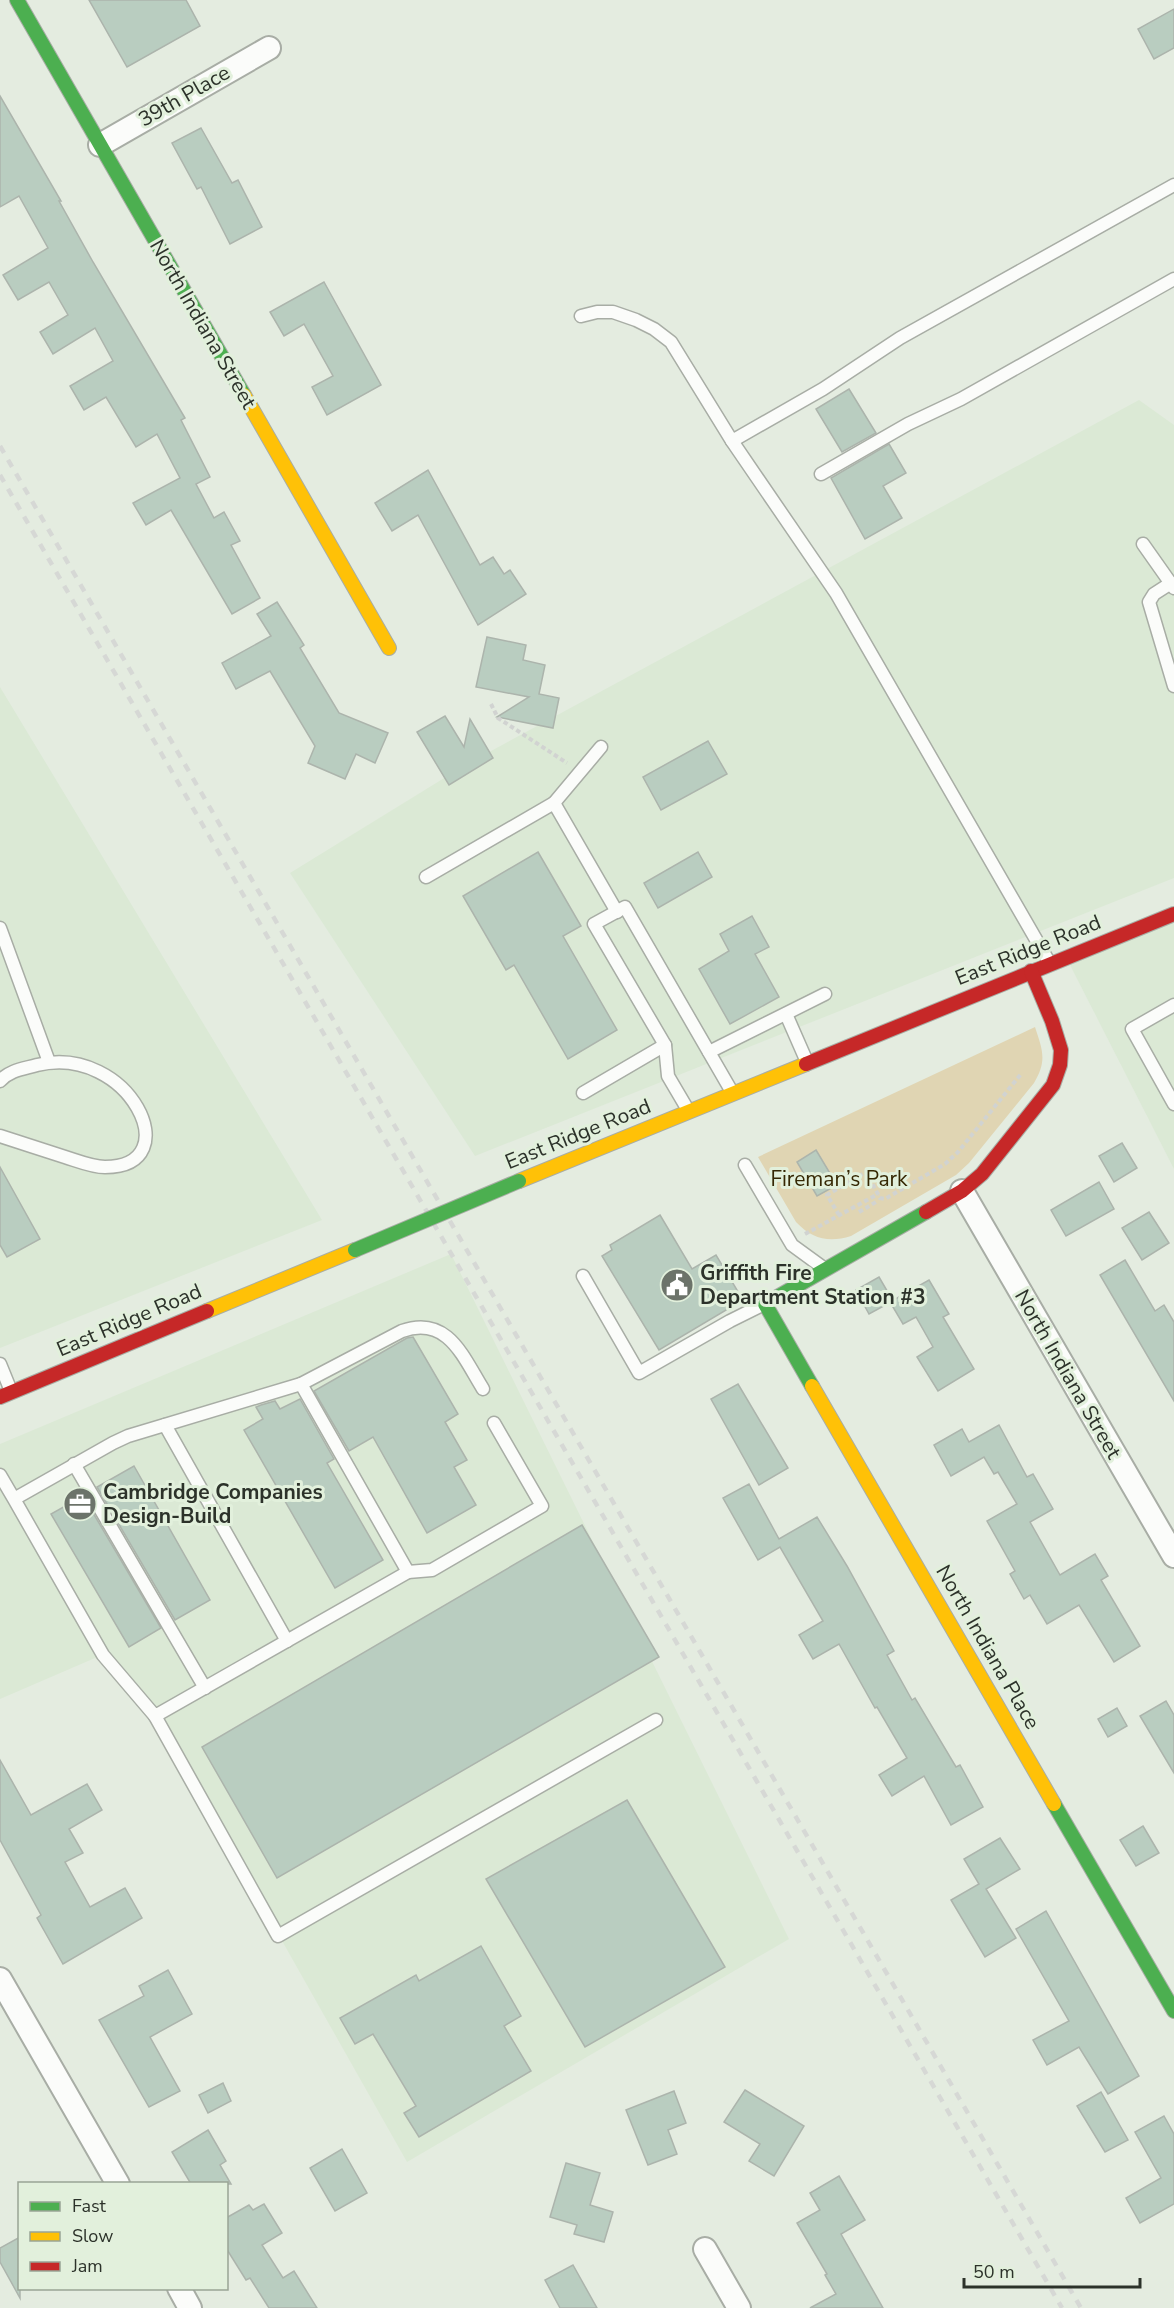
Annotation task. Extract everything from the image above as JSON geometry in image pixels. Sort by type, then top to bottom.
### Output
[{"type":"street","name":"North Indiana Street","points":[[17,0],[389,648]]},
{"type":"street","name":"39th Place","points":[[100,145],[269,48]]},
{"type":"street","name":"East Ridge Road","points":[[6,1394],[733,1093],[1174,914]]},
{"type":"street","points":[[765,1304],[962,1191],[982,1174],[1041,1101],[1053,1085],[1060,1065],[1060,1050],[1058,1038],[1031,971]]},
{"type":"street","name":"North Indiana Street","points":[[962,1191],[1174,1556]]},
{"type":"street","name":"North Indiana Place","points":[[765,1304],[1174,2011]]},
{"type":"street","points":[[0,1979],[117,2182]]},
{"type":"street","points":[[705,2249],[739,2308]]},
{"type":"street","points":[[180,2290],[190,2308]]},
{"type":"lane","points":[[732,441],[822,389],[900,338],[1174,185]]},
{"type":"lane","points":[[821,474],[908,424],[961,399],[1174,279]]},
{"type":"lane","points":[[581,316],[597,312],[613,312],[654,329],[671,342],[732,441],[836,593],[1050,963]]},
{"type":"lane","points":[[1143,544],[1173,586],[1154,594],[1149,602],[1174,686]]},
{"type":"lane","points":[[426,877],[554,803],[601,747]]},
{"type":"lane","points":[[554,803],[617,912]]},
{"type":"lane","points":[[688,1112],[668,1076],[664,1046],[594,924],[625,907],[733,1093]]},
{"type":"lane","points":[[0,928],[49,1062]]},
{"type":"lane","points":[[709,1052],[825,994]]},
{"type":"lane","points":[[1174,1005],[1132,1029],[1174,1104]]},
{"type":"lane","points":[[786,1014],[808,1063]]},
{"type":"lane","points":[[584,1093],[664,1046]]},
{"type":"lane","points":[[0,1081],[8,1072],[49,1062],[93,1068],[109,1077],[132,1099],[141,1114],[146,1131],[144,1146],[136,1158],[122,1166],[103,1168],[0,1137]]},
{"type":"lane","points":[[745,1165],[790,1242],[826,1269]]},
{"type":"lane","points":[[583,1276],[639,1373],[730,1321],[765,1304]]},
{"type":"lane","points":[[14,1499],[113,1443],[301,1384],[402,1331],[414,1327],[426,1327],[452,1340],[483,1389]]},
{"type":"lane","points":[[0,1364],[6,1394]]},
{"type":"lane","points":[[301,1384],[408,1572]]},
{"type":"lane","points":[[154,1716],[408,1572],[432,1570],[542,1506],[494,1423]]},
{"type":"lane","points":[[165,1425],[287,1641]]},
{"type":"lane","points":[[74,1464],[205,1688]]},
{"type":"lane","points":[[0,1475],[103,1655],[154,1716],[278,1936],[656,1720]]},
{"type":"path","points":[[491,704],[498,718],[580,772]]},
{"type":"path","points":[[839,1215],[827,1195],[866,1172],[878,1194],[885,1199],[945,1164],[958,1152],[1021,1074]]},
{"type":"path","points":[[790,1242],[878,1194]]},
{"type":"path","points":[[864,1201],[867,1207]]},
{"type":"path","points":[[859,1212],[876,1202]]},
{"type":"shaded area","points":[[1139,400],[1174,425],[1174,878],[475,1156],[290,873],[467,764]]},
{"type":"shaded area","points":[[0,687],[322,1220],[0,1348]]},
{"type":"shaded area","points":[[1174,922],[1174,1169],[1069,963]]},
{"type":"shaded area","points":[[451,1254],[789,1939],[407,2162],[155,1716],[102,1655],[0,1699],[0,1444]]},
{"type":"green space","name":"Fireman’s Park","points":[[1035,1027],[1042,1062],[1034,1083],[969,1163],[956,1175],[851,1236],[835,1239],[821,1238],[808,1232],[796,1222],[758,1157]]},
{"type":"building","points":[[89,0],[186,0],[200,26],[127,67]]},
{"type":"building","points":[[1174,9],[1174,48],[1154,59],[1138,29]]},
{"type":"building","points":[[0,96],[61,201],[59,201],[93,262],[185,418],[181,420],[210,477],[196,484],[214,518],[224,512],[240,541],[231,545],[260,598],[232,614],[171,510],[146,525],[133,503],[180,478],[157,434],[136,447],[106,397],[84,410],[70,386],[113,361],[95,328],[53,354],[40,332],[68,315],[49,282],[18,300],[3,275],[48,248],[19,196],[0,207]]},
{"type":"building","points":[[201,128],[232,183],[238,180],[262,227],[230,244],[201,187],[197,189],[172,143]]},
{"type":"building","points":[[324,282],[381,385],[327,415],[312,387],[333,376],[304,324],[284,336],[270,312]]},
{"type":"building","points":[[849,389],[876,433],[842,452],[816,409]]},
{"type":"building","points":[[889,444],[906,473],[883,486],[902,518],[865,539],[831,478]]},
{"type":"building","points":[[428,470],[480,565],[493,557],[504,574],[510,570],[526,594],[478,625],[418,515],[392,531],[375,503]]},
{"type":"building","points":[[277,602],[304,645],[300,648],[339,713],[388,733],[375,763],[356,754],[345,779],[308,763],[315,746],[270,671],[236,689],[222,663],[271,636],[257,614]]},
{"type":"building","points":[[487,637],[526,645],[523,660],[545,665],[539,694],[559,698],[553,728],[497,717],[529,697],[476,687]]},
{"type":"building","points":[[445,716],[464,747],[470,719],[493,758],[449,785],[417,732]]},
{"type":"building","points":[[708,741],[727,774],[661,810],[643,777]]},
{"type":"building","points":[[538,852],[581,926],[563,936],[617,1030],[568,1059],[514,965],[506,970],[463,896]]},
{"type":"building","points":[[698,852],[712,877],[658,908],[644,883]]},
{"type":"building","points":[[752,916],[769,947],[755,954],[779,997],[730,1024],[699,969],[729,951],[720,934]]},
{"type":"building","points":[[1122,1143],[1137,1168],[1114,1182],[1099,1156]]},
{"type":"building","points":[[816,1150],[837,1185],[817,1196],[797,1162]]},
{"type":"building","points":[[0,1167],[40,1239],[7,1257],[0,1245]]},
{"type":"building","points":[[1099,1182],[1114,1209],[1066,1236],[1051,1210]]},
{"type":"building","points":[[1149,1212],[1169,1243],[1142,1260],[1122,1228]]},
{"type":"building","name":"Griffith Fire Department Station #3","points":[[660,1215],[692,1269],[716,1255],[743,1300],[659,1350],[602,1256],[612,1250],[610,1245]]},
{"type":"building","points":[[1125,1260],[1155,1311],[1164,1305],[1174,1322],[1174,1401],[1100,1275]]},
{"type":"building","points":[[879,1277],[893,1301],[869,1314],[856,1290]]},
{"type":"building","points":[[929,1280],[949,1314],[943,1317],[974,1369],[938,1391],[917,1357],[933,1347],[916,1317],[903,1324],[890,1302]]},
{"type":"building","points":[[413,1337],[458,1414],[445,1422],[467,1460],[454,1467],[476,1505],[427,1533],[373,1437],[349,1451],[314,1391],[407,1338]]},
{"type":"building","points":[[738,1384],[788,1468],[759,1485],[711,1399]]},
{"type":"building","points":[[300,1399],[334,1459],[327,1463],[383,1560],[335,1588],[244,1430],[263,1419],[256,1407],[275,1401],[280,1409]]},
{"type":"building","points":[[999,1425],[1027,1477],[1033,1474],[1053,1509],[1030,1522],[1060,1575],[1095,1554],[1108,1576],[1101,1580],[1140,1646],[1114,1662],[1079,1605],[1047,1624],[1030,1595],[1024,1599],[1010,1574],[1015,1571],[987,1521],[1017,1504],[998,1472],[994,1474],[984,1457],[951,1476],[934,1445],[962,1429],[969,1442]]},
{"type":"building","points":[[134,1466],[210,1600],[175,1620],[97,1487]]},
{"type":"building","points":[[749,1484],[779,1539],[817,1517],[894,1651],[887,1655],[912,1700],[915,1698],[956,1767],[960,1765],[983,1807],[951,1825],[924,1776],[892,1796],[879,1775],[907,1758],[877,1707],[875,1708],[839,1644],[813,1659],[799,1635],[823,1621],[780,1547],[758,1560],[723,1498]]},
{"type":"building","points":[[83,1496],[161,1628],[129,1647],[51,1514]]},
{"type":"building","points":[[582,1525],[659,1657],[277,1878],[202,1747]]},
{"type":"building","points":[[1166,1701],[1174,1715],[1174,1773],[1140,1716]]},
{"type":"building","points":[[1117,1708],[1127,1726],[1108,1737],[1098,1719]]},
{"type":"building","points":[[0,1760],[31,1815],[87,1784],[102,1810],[69,1829],[83,1853],[65,1862],[90,1907],[125,1888],[142,1918],[63,1964],[37,1918],[41,1915],[0,1840]]},
{"type":"building","points":[[627,1800],[725,1967],[585,2047],[486,1879]]},
{"type":"building","points":[[1143,1826],[1159,1853],[1136,1866],[1120,1840]]},
{"type":"building","points":[[1000,1838],[1020,1869],[986,1889],[1016,1938],[985,1957],[951,1900],[979,1884],[964,1859]]},
{"type":"building","points":[[1046,1911],[1139,2076],[1108,2094],[1079,2047],[1047,2065],[1033,2040],[1069,2021],[1016,1929]]},
{"type":"building","points":[[481,1946],[521,2016],[504,2026],[531,2071],[419,2137],[404,2113],[416,2106],[373,2034],[355,2044],[340,2018],[416,1975],[419,1981]]},
{"type":"building","points":[[168,1970],[192,2014],[150,2037],[180,2091],[149,2107],[99,2020],[144,1996],[139,1986]]},
{"type":"building","points":[[223,2083],[231,2101],[208,2113],[199,2095]]},
{"type":"building","points":[[745,2090],[804,2126],[774,2176],[749,2161],[760,2144],[724,2122]]},
{"type":"building","points":[[674,2091],[686,2123],[668,2130],[677,2154],[648,2165],[626,2110]]},
{"type":"building","points":[[1101,2092],[1128,2140],[1105,2152],[1077,2106]]},
{"type":"building","points":[[1164,2116],[1174,2134],[1174,2204],[1140,2223],[1126,2198],[1161,2178],[1135,2132]]},
{"type":"building","points":[[208,2130],[226,2161],[220,2165],[231,2184],[228,2182],[190,2182],[172,2152]]},
{"type":"building","points":[[342,2149],[367,2193],[335,2211],[310,2168]]},
{"type":"building","points":[[566,2163],[600,2173],[590,2205],[613,2212],[604,2242],[574,2234],[577,2225],[550,2217]]},
{"type":"building","points":[[839,2176],[865,2220],[841,2234],[883,2308],[810,2308],[836,2294],[797,2223],[820,2210],[810,2193]]},
{"type":"building","points":[[264,2204],[282,2233],[262,2245],[283,2278],[294,2271],[317,2308],[269,2308],[250,2278],[246,2280],[228,2251],[228,2217],[249,2205],[253,2210]]},
{"type":"building","points":[[18,2238],[20,2298],[0,2262],[0,2248]]},
{"type":"building","points":[[573,2265],[597,2308],[560,2308],[545,2280]]},
{"type":"railway","points":[[0,446],[1081,2308]]},
{"type":"railway","points":[[0,475],[1062,2308]]},
{"type":"traffic: fast","points":[[17,0],[244,395]]},
{"type":"traffic: fast","points":[[355,1250],[519,1181]]},
{"type":"traffic: fast","points":[[812,1386],[765,1304],[926,1212]]},
{"type":"traffic: fast","points":[[1054,1804],[1174,2011]]},
{"type":"traffic: slow","points":[[244,395],[389,648]]},
{"type":"traffic: slow","points":[[519,1181],[806,1064]]},
{"type":"traffic: slow","points":[[207,1311],[355,1250]]},
{"type":"traffic: slow","points":[[812,1386],[1054,1804]]},
{"type":"traffic: jam","points":[[806,1064],[1174,914]]},
{"type":"traffic: jam","points":[[926,1212],[962,1191],[982,1174],[1053,1085],[1060,1065],[1061,1050],[1052,1021],[1031,971]]},
{"type":"traffic: jam","points":[[0,1397],[207,1311]]},
{"type":"place","name":"Griffith Fire Department Station #3","points":[[677,1285]]},
{"type":"place","name":"Cambridge Companies Design-Build","points":[[80,1504]]}]
